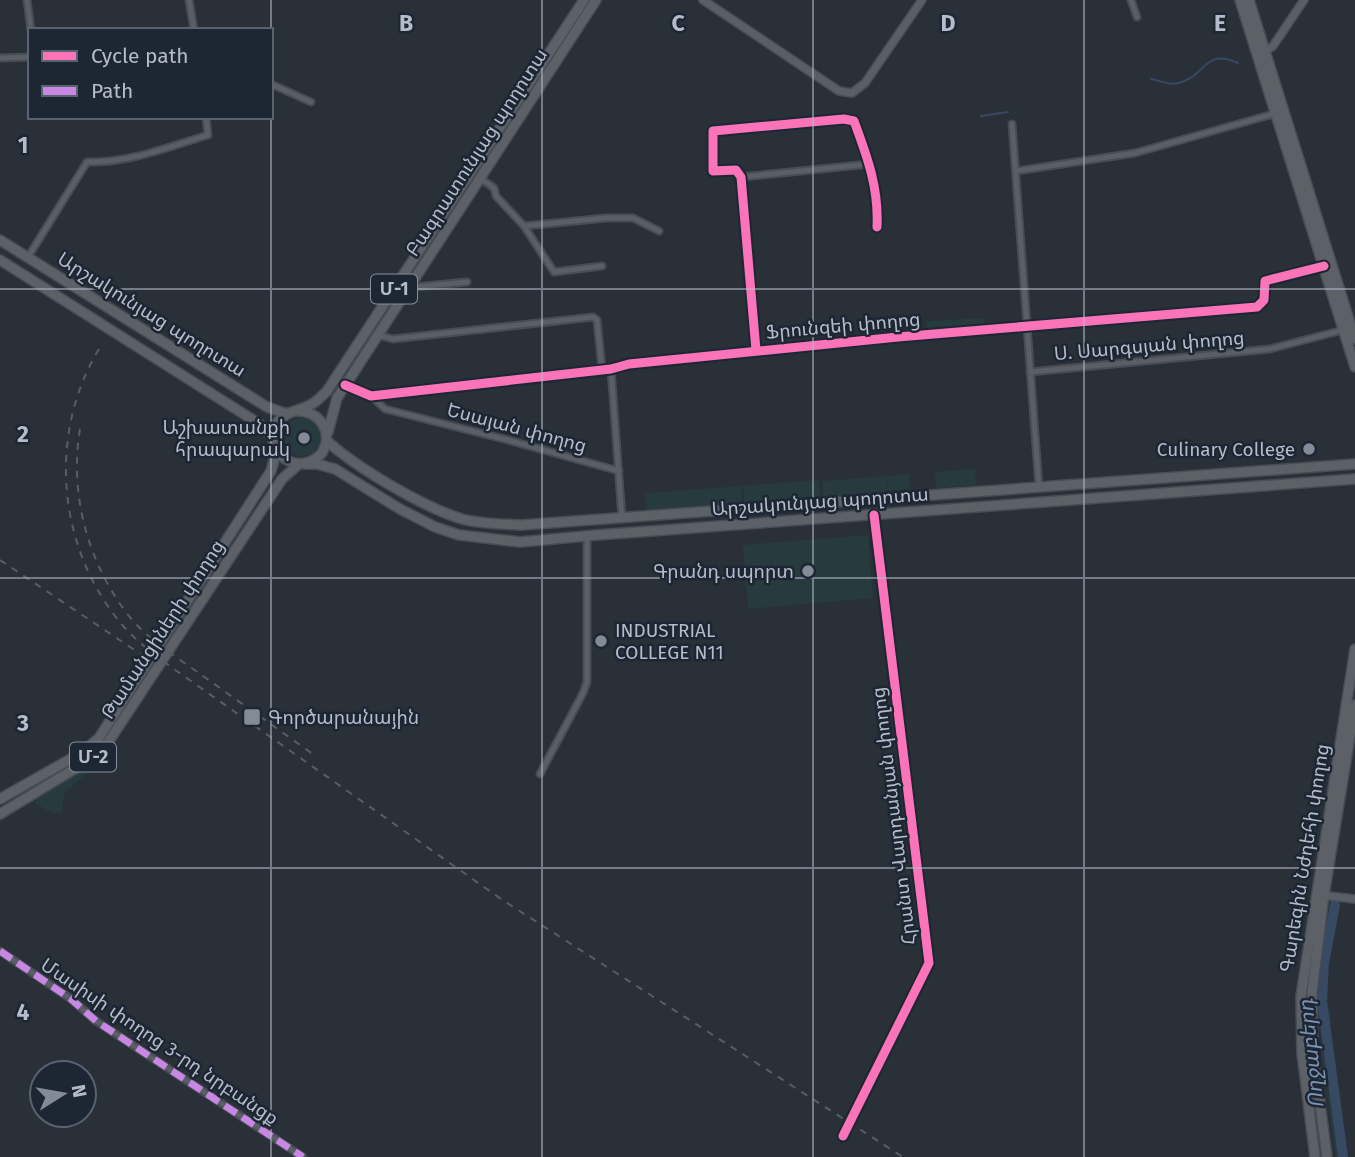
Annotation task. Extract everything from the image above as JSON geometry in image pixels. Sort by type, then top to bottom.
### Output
[{"type":"main road","name":"Բագրատունյաց պողոտա","points":[[292,412],[314,403],[327,391],[584,0]]},
{"type":"main road","name":"Բագրատունյաց պողոտա","points":[[327,437],[337,398],[345,385],[597,0]]},
{"type":"main road","points":[[1240,0],[1350,312],[1355,339]]},
{"type":"main road","points":[[1249,0],[1277,113],[1355,368]]},
{"type":"main road","name":"Արշակունյաց պողոտա","points":[[0,240],[267,407],[292,412]]},
{"type":"main road","points":[[3,262],[5,253],[16,250]]},
{"type":"main road","name":"Արշակունյաց պողոտա","points":[[3,262],[258,423],[273,437]]},
{"type":"main road","points":[[153,356],[162,352],[162,341]]},
{"type":"main road","points":[[292,412],[313,414],[320,419],[327,437],[322,453],[302,464],[286,460],[277,450],[273,437],[277,424],[292,412]]},
{"type":"main road","name":"Արշակունյաց պողոտա","points":[[327,437],[351,460],[438,510],[465,519],[521,525],[1355,464]]},
{"type":"main road","name":"Թամանցիների փողոց","points":[[0,799],[83,752],[99,737],[271,471],[277,450]]},
{"type":"main road","name":"Արշակունյաց պողոտա","points":[[302,464],[335,469],[435,527],[459,535],[508,542],[537,542],[587,536],[1355,479]]},
{"type":"main road","name":"Թամանցիների փողոց","points":[[0,814],[99,754],[282,479],[302,464]]},
{"type":"main road","points":[[1198,475],[1192,482],[1198,490]]},
{"type":"main road","points":[[1173,477],[1183,484],[1176,492]]},
{"type":"main road","points":[[873,499],[874,515]]},
{"type":"main road","points":[[459,535],[466,530],[465,519]]},
{"type":"main road","points":[[586,520],[587,536]]},
{"type":"main road","name":"Գարեգին Նժդեհի փողոց","points":[[1327,1157],[1313,1051],[1313,979],[1320,895],[1355,649]]},
{"type":"main road","name":"Գարեգին Նժդեհի փողոց","points":[[1315,1157],[1302,1053],[1301,996],[1355,705]]},
{"type":"street","points":[[27,0],[31,28]]},
{"type":"street","points":[[189,0],[194,28]]},
{"type":"street","points":[[703,0],[838,91],[852,93],[865,83],[922,0]]},
{"type":"street","points":[[1131,0],[1137,18]]},
{"type":"street","points":[[1261,55],[1273,46],[1304,0]]},
{"type":"street","points":[[0,58],[28,57]]},
{"type":"street","points":[[273,85],[311,103]]},
{"type":"street","points":[[1016,171],[1135,153],[1277,113]]},
{"type":"street","points":[[757,350],[741,177],[736,170],[713,172],[714,131],[845,118],[854,121],[870,164],[877,194],[877,227]]},
{"type":"street","points":[[28,257],[87,162],[137,157],[208,135],[206,119]]},
{"type":"street","points":[[1012,124],[1039,487]]},
{"type":"street","points":[[741,177],[870,164]]},
{"type":"street","points":[[480,178],[494,188],[496,196],[524,226],[554,272],[602,266]]},
{"type":"street","points":[[524,226],[634,218],[659,231]]},
{"type":"street","name":"Ֆրունզեի փողոց","points":[[345,385],[371,396],[757,350],[1257,307],[1265,300],[1265,281],[1324,266]]},
{"type":"street","points":[[411,284],[415,287],[467,282]]},
{"type":"street","points":[[378,335],[393,338],[593,317],[597,320],[602,369]]},
{"type":"street","name":"Ս. Սարգսյան փողոց","points":[[1030,372],[1270,349],[1343,330]]},
{"type":"street","points":[[611,369],[622,517]]},
{"type":"street","name":"Եսայան փողոց","points":[[371,396],[385,409],[619,471]]},
{"type":"street","name":"Հրանտ Վարդանյան փողոց","points":[[843,1136],[929,963],[874,515]]},
{"type":"street","points":[[540,774],[587,682],[587,536]]},
{"type":"street","points":[[1320,895],[1355,900]]},
{"type":"street","name":"Մասիսի փողոց 3-րդ նրբանցք","points":[[0,951],[71,999],[96,1021],[303,1157]]},
{"type":"green space","points":[[984,318],[985,325],[927,330],[926,321]]},
{"type":"green space","points":[[302,418],[316,423],[321,437],[316,451],[302,456],[288,451],[283,437],[288,423]]},
{"type":"green space","points":[[975,469],[976,485],[936,488],[935,472]]},
{"type":"green space","points":[[909,474],[910,489],[823,497],[822,481],[887,476],[888,489],[888,476]]},
{"type":"green space","points":[[819,480],[821,497],[744,503],[743,486]]},
{"type":"green space","points":[[741,486],[742,503],[647,510],[645,493]]},
{"type":"green space","name":"Գրանդ սպորտ","points":[[868,535],[873,598],[748,609],[743,545]]},
{"type":"green space","points":[[97,761],[95,766],[65,792],[61,812],[54,814],[35,803],[37,798]]},
{"type":"green space","points":[[1320,1005],[1331,1013],[1330,1053],[1345,1157],[1336,1157],[1321,1052]]},
{"type":"waterway","points":[[1151,79],[1174,84],[1187,80],[1211,61],[1227,59],[1238,63]]},
{"type":"waterway","points":[[981,116],[1008,112]]},
{"type":"waterway","name":"Ողջաբերդ","points":[[1335,905],[1324,963],[1322,1001],[1343,1157]]},
{"type":"railway","points":[[99,349],[83,382],[72,416],[67,452],[67,488],[72,524],[83,558],[98,591],[130,634],[171,667],[501,899],[903,1157]]},
{"type":"railway","points":[[80,429],[77,478],[85,527],[102,574],[129,616],[164,648],[317,757]]},
{"type":"railway","points":[[0,560],[142,655]]},
{"type":"marked path","points":[[0,951],[71,999],[96,1021],[303,1157]]},
{"type":"cycle path","points":[[756,350],[741,177],[736,170],[713,171],[713,131],[844,119],[854,121],[874,186],[877,227]]},
{"type":"cycle path","points":[[345,385],[371,396],[611,369],[629,364],[898,337],[1257,307],[1264,300],[1265,281],[1324,266]]},
{"type":"cycle path","points":[[843,1136],[929,963],[874,515]]},
{"type":"place","name":"Աշխատանքի հրապարակ","points":[[304,438]]},
{"type":"place","name":"Culinary College","points":[[1309,449]]},
{"type":"place","name":"Գրանդ սպորտ","points":[[808,571]]},
{"type":"place","name":"INDUSTRIAL COLLEGE N11","points":[[601,641]]},
{"type":"place","name":"Գործարանային","points":[[252,717]]}]
